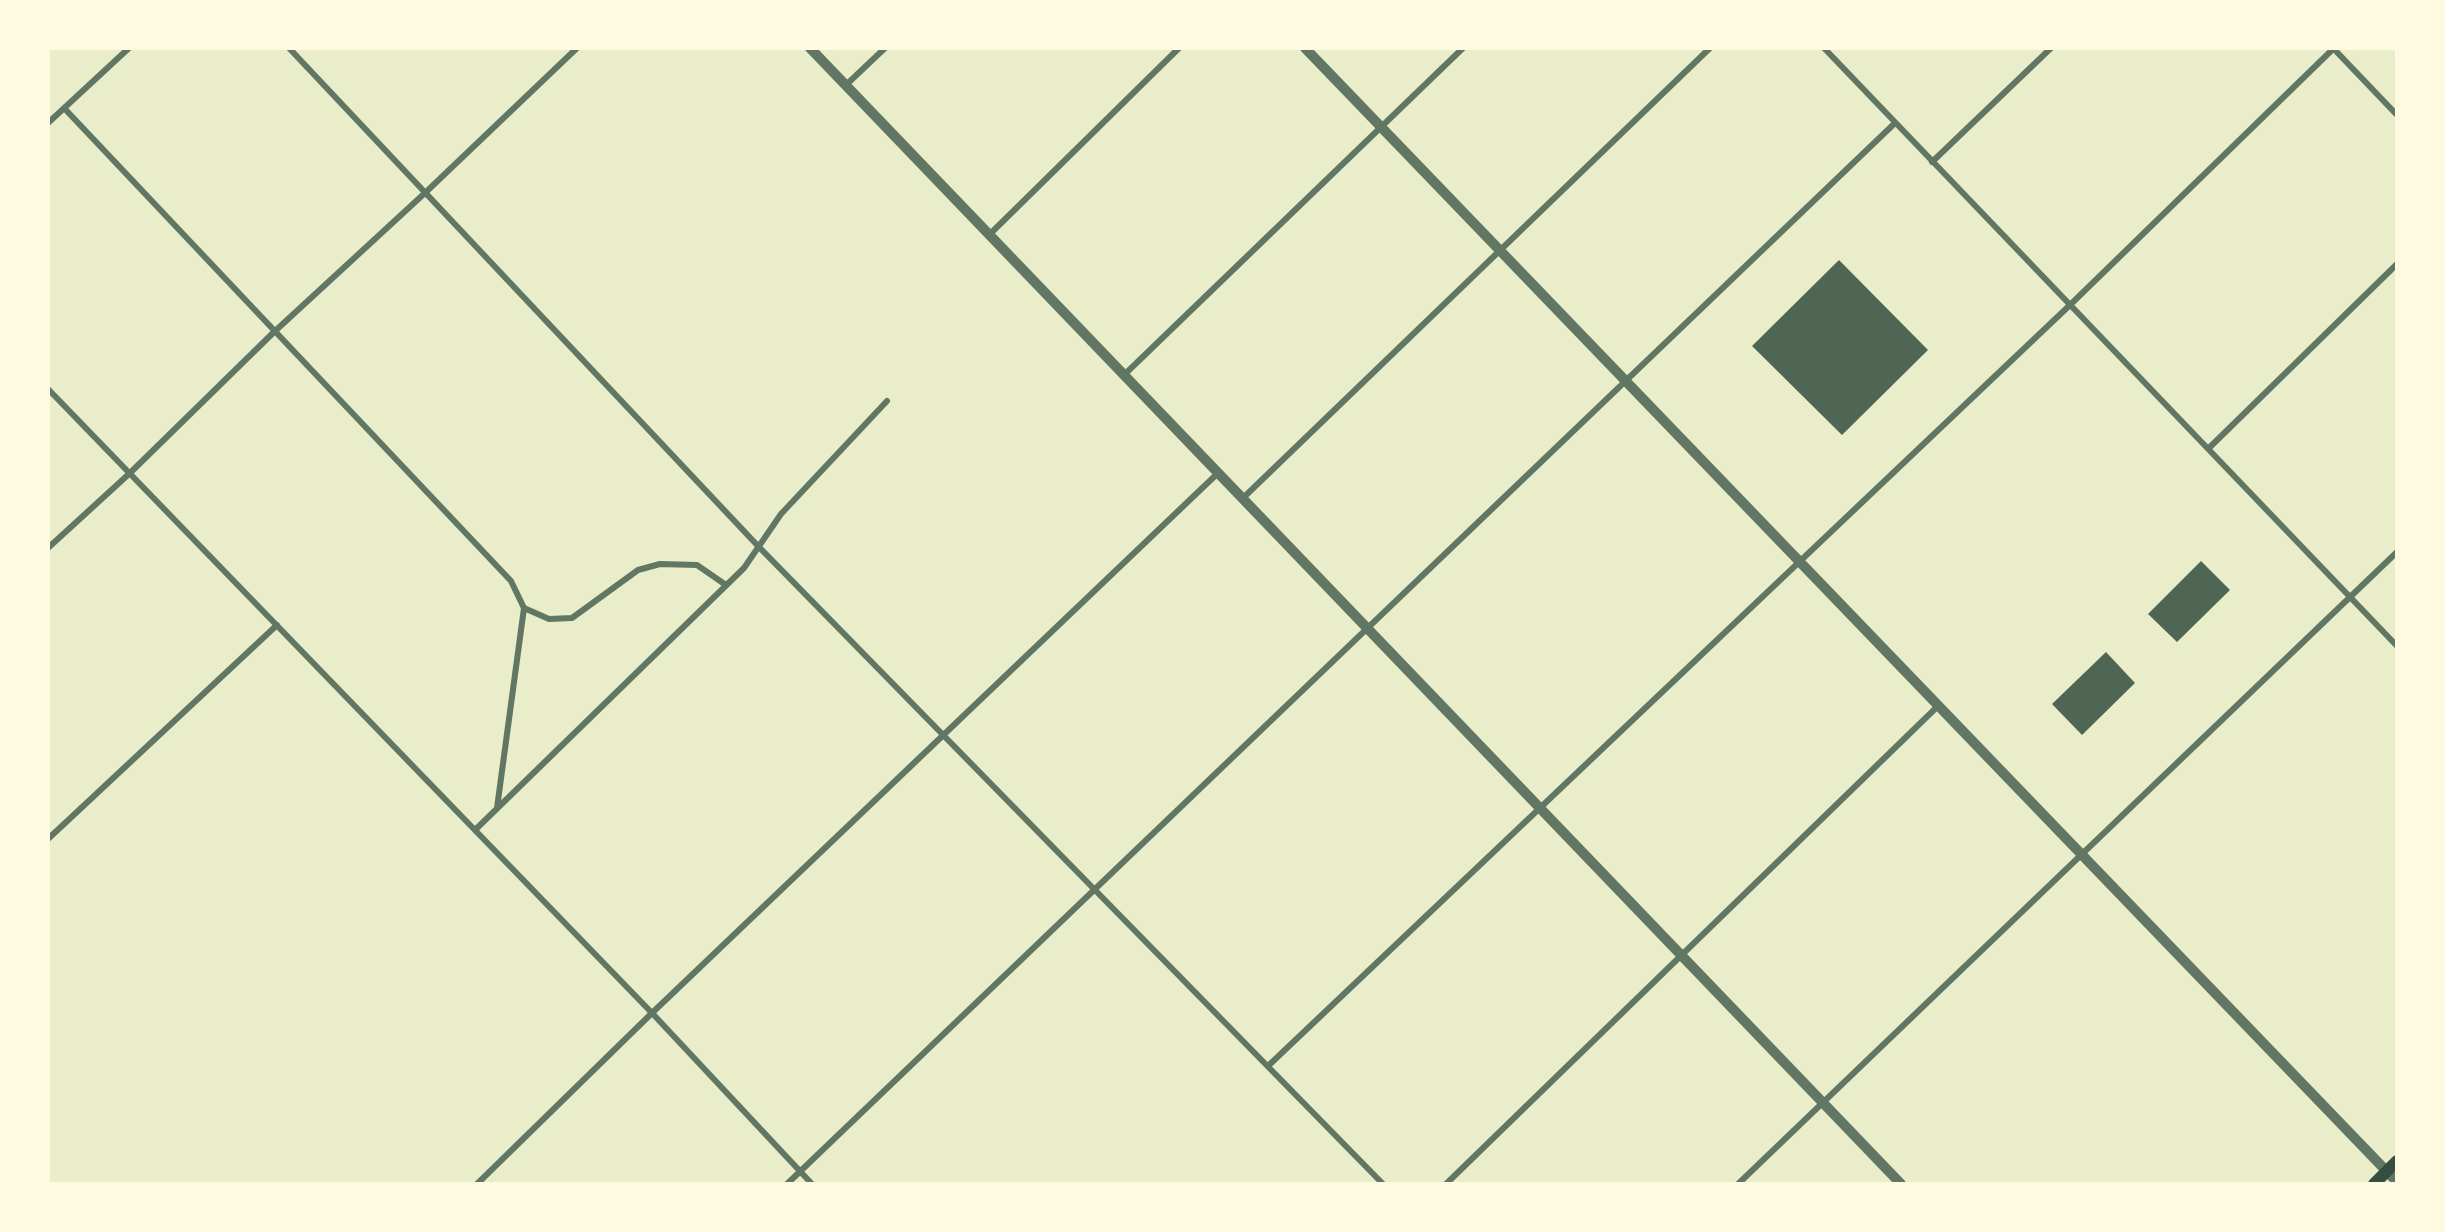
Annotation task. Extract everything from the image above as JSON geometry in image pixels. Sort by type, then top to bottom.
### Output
[{"type":"main road","points":[[2374,1184],[2397,1161]]},
{"type":"street","points":[[48,123],[129,48]]},
{"type":"street","points":[[290,48],[759,546],[1383,1184]]},
{"type":"street","points":[[48,548],[130,473],[274,332],[426,192],[577,48]]},
{"type":"street","points":[[810,48],[1901,1184]]},
{"type":"street","points":[[846,86],[885,48]]},
{"type":"street","points":[[989,235],[1179,48]]},
{"type":"street","points":[[1305,48],[2397,1182]]},
{"type":"street","points":[[1124,375],[1463,48]]},
{"type":"street","points":[[1242,499],[1710,48]]},
{"type":"street","points":[[1824,48],[2397,646]]},
{"type":"street","points":[[1932,162],[2052,48]]},
{"type":"street","points":[[1268,1066],[2070,305],[2334,48],[2397,115]]},
{"type":"street","points":[[64,108],[511,581],[524,608],[497,808]]},
{"type":"street","points":[[787,1184],[1895,123]]},
{"type":"street","points":[[2209,448],[2397,264]]},
{"type":"street","points":[[48,389],[652,1013],[812,1184]]},
{"type":"street","points":[[475,830],[744,568],[781,514],[887,402]]},
{"type":"street","points":[[477,1184],[652,1013],[1218,473]]},
{"type":"street","points":[[1738,1184],[2397,552]]},
{"type":"street","points":[[524,608],[549,619],[572,618],[638,570],[660,564],[697,565],[726,585]]},
{"type":"street","points":[[48,839],[277,625]]},
{"type":"street","points":[[1446,1184],[1938,706]]},
{"type":"building","points":[[1839,260],[1928,350],[1842,435],[1752,346]]},
{"type":"building","points":[[2201,561],[2230,590],[2177,642],[2148,614]]},
{"type":"building","points":[[2106,652],[2135,683],[2082,735],[2052,704]]}]
